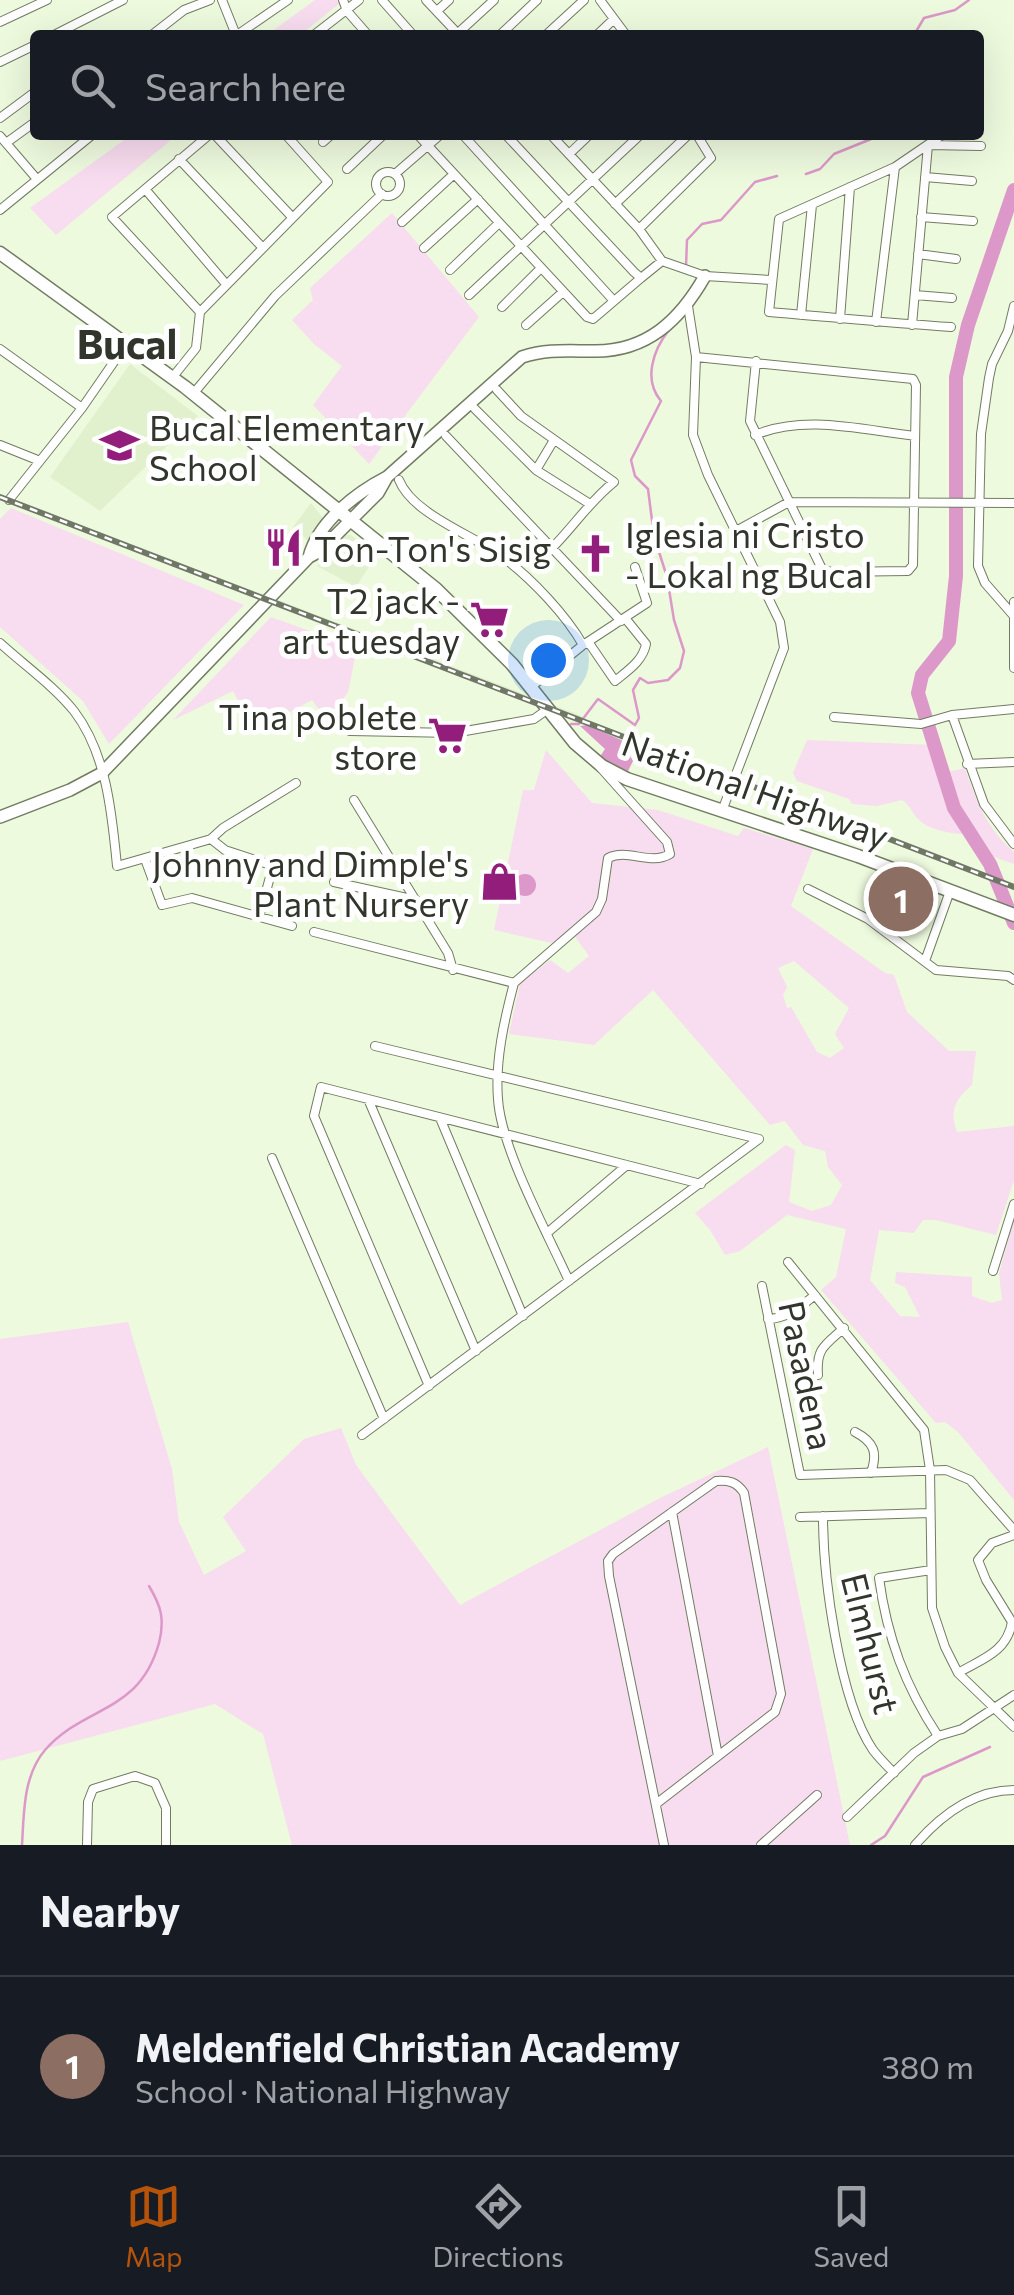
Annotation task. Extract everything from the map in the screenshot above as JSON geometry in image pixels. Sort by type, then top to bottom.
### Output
[{"type":"main road","name":"National Highway","points":[[0,254],[193,394],[436,589],[531,687],[566,734],[595,760],[626,778],[1014,915]]},
{"type":"main road","points":[[0,817],[70,790],[102,772],[320,550],[344,515],[378,493],[522,357],[546,350],[597,352],[623,347],[670,325],[688,306],[699,274]]},
{"type":"street","points":[[0,22],[47,0]]},
{"type":"street","points":[[179,0],[184,10]]},
{"type":"street","points":[[158,30],[184,10],[210,0]]},
{"type":"street","points":[[222,0],[234,30]]},
{"type":"street","points":[[343,0],[364,30]]},
{"type":"street","points":[[325,30],[359,0]]},
{"type":"street","points":[[382,0],[406,30]]},
{"type":"street","points":[[426,0],[454,30]]},
{"type":"street","points":[[437,12],[449,0]]},
{"type":"street","points":[[462,30],[494,0]]},
{"type":"street","points":[[505,30],[537,0]]},
{"type":"street","points":[[551,30],[584,0]]},
{"type":"street","points":[[600,0],[622,30]]},
{"type":"street","points":[[243,30],[286,1]]},
{"type":"street","points":[[63,30],[116,2]]},
{"type":"street","points":[[603,30],[614,19]]},
{"type":"street","points":[[0,62],[30,47]]},
{"type":"street","points":[[0,118],[30,96]]},
{"type":"street","points":[[30,125],[3,139],[36,178]]},
{"type":"street","points":[[0,210],[85,140]]},
{"type":"street","points":[[200,312],[112,217],[205,140]]},
{"type":"street","points":[[217,140],[292,217]]},
{"type":"street","points":[[172,378],[196,348],[200,312],[328,182],[290,140]]},
{"type":"street","points":[[347,169],[378,140]]},
{"type":"street","points":[[423,140],[587,318],[593,319],[662,261]]},
{"type":"street","points":[[395,174],[400,185],[397,192],[390,196],[382,194],[377,188],[378,178],[384,173],[395,174],[435,140]]},
{"type":"street","points":[[468,140],[614,301]]},
{"type":"street","points":[[511,140],[641,278]]},
{"type":"street","points":[[556,140],[662,261],[699,274],[770,280]]},
{"type":"street","points":[[569,154],[584,140]]},
{"type":"street","points":[[468,295],[635,140]]},
{"type":"street","points":[[615,204],[683,140]]},
{"type":"street","points":[[638,230],[710,158],[699,140]]},
{"type":"street","points":[[934,140],[895,167],[778,220],[769,312],[951,328]]},
{"type":"street","points":[[928,144],[980,146]]},
{"type":"street","points":[[912,325],[928,144]]},
{"type":"street","points":[[179,159],[262,247]]},
{"type":"street","points":[[876,322],[895,167]]},
{"type":"street","points":[[402,222],[454,174]]},
{"type":"street","points":[[925,177],[972,181]]},
{"type":"street","points":[[840,320],[850,187]]},
{"type":"street","points":[[145,189],[226,284]]},
{"type":"street","points":[[193,394],[275,296],[382,194]]},
{"type":"street","points":[[424,248],[478,200]]},
{"type":"street","points":[[802,315],[812,204]]},
{"type":"street","points":[[922,217],[972,221]]},
{"type":"street","points":[[450,270],[499,223]]},
{"type":"street","points":[[918,254],[956,259]]},
{"type":"street","points":[[502,307],[541,268]]},
{"type":"street","points":[[526,325],[562,292]]},
{"type":"street","points":[[914,295],[952,298]]},
{"type":"street","points":[[688,306],[696,357],[693,435],[708,475],[780,622],[784,648],[722,810]]},
{"type":"street","points":[[1013,615],[978,574],[982,434],[989,378],[1014,306]]},
{"type":"street","points":[[9,500],[82,408],[126,343]]},
{"type":"street","points":[[1,351],[82,408]]},
{"type":"street","points":[[696,357],[756,361],[912,379],[916,385],[914,564],[908,571],[822,569],[754,435],[750,420],[756,361]]},
{"type":"street","points":[[497,390],[521,416],[614,482],[552,548]]},
{"type":"street","points":[[475,408],[536,470],[590,504]]},
{"type":"street","points":[[754,435],[778,425],[802,423],[915,436]]},
{"type":"street","points":[[393,478],[404,494],[420,506],[506,559],[571,624],[615,680],[632,667],[645,652],[646,644],[446,436]]},
{"type":"street","points":[[536,470],[554,440]]},
{"type":"street","points":[[0,445],[40,461]]},
{"type":"street","points":[[736,532],[789,502],[1014,503]]},
{"type":"street","points":[[531,687],[647,603],[635,567]]},
{"type":"street","points":[[1014,602],[1014,668]]},
{"type":"street","points":[[0,643],[74,712],[102,772],[112,811],[117,866],[212,839],[223,828],[296,783]]},
{"type":"street","points":[[350,732],[454,734],[534,719],[548,709]]},
{"type":"street","points":[[834,718],[921,724],[952,715],[1014,709]]},
{"type":"street","points":[[952,715],[984,804],[1014,844]]},
{"type":"street","points":[[569,1282],[505,1134],[497,1074],[514,984],[596,912],[602,899],[608,858],[620,854],[658,860],[670,854],[667,842],[595,760]]},
{"type":"street","points":[[967,764],[1014,762]]},
{"type":"street","points":[[354,800],[448,953],[453,970]]},
{"type":"street","points":[[212,839],[225,850],[292,872]]},
{"type":"street","points":[[145,859],[162,906],[192,898],[292,926]]},
{"type":"street","points":[[260,917],[273,866]]},
{"type":"street","points":[[334,882],[416,900]]},
{"type":"street","points":[[808,889],[868,919],[936,970],[1008,976],[1014,980]]},
{"type":"street","points":[[925,961],[950,891]]},
{"type":"street","points":[[314,932],[514,984]]},
{"type":"street","points":[[362,1436],[759,1139],[374,1046]]},
{"type":"street","points":[[428,1386],[314,1116],[321,1088],[701,1184]]},
{"type":"street","points":[[368,1100],[476,1350]]},
{"type":"street","points":[[440,1118],[523,1316]]},
{"type":"street","points":[[272,1158],[384,1419]]},
{"type":"street","points":[[547,1233],[627,1165]]},
{"type":"street","points":[[993,1271],[1014,1204]]},
{"type":"street","points":[[788,1262],[917,1417],[927,1443],[930,1470],[932,1608],[958,1673],[1014,1727]]},
{"type":"street","name":"Pasadena","points":[[762,1286],[800,1475],[871,1472]]},
{"type":"street","points":[[768,1319],[781,1318],[815,1295]]},
{"type":"street","points":[[818,1375],[816,1359],[821,1349],[844,1328]]},
{"type":"street","points":[[855,1432],[868,1439],[874,1448],[876,1458],[871,1472],[946,1470],[970,1480],[1014,1532],[992,1543],[978,1560],[1012,1622],[1010,1637],[1000,1650],[958,1673]]},
{"type":"street","points":[[656,1804],[775,1712],[780,1704],[782,1694],[744,1493],[729,1480],[716,1481],[613,1554],[608,1562],[664,1845]]},
{"type":"street","points":[[672,1512],[718,1756]]},
{"type":"street","points":[[800,1517],[930,1514]]},
{"type":"street","name":"Elmhurst","points":[[823,1516],[827,1590],[847,1687],[872,1749],[894,1773]]},
{"type":"street","points":[[930,1570],[879,1578],[884,1619],[898,1661],[914,1699],[938,1736]]},
{"type":"street","points":[[847,1817],[938,1736],[962,1729],[1014,1694]]},
{"type":"street","points":[[87,1845],[88,1802],[93,1788],[135,1776],[154,1783],[166,1808],[166,1845]]},
{"type":"street","points":[[915,1845],[934,1824],[970,1800],[991,1791],[1014,1790]]},
{"type":"street","points":[[761,1845],[818,1796]]},
{"type":"shaded area","points":[[315,0],[344,0],[306,30],[274,30]]},
{"type":"shaded area","points":[[124,140],[171,140],[56,235],[30,208]]},
{"type":"shaded area","points":[[392,213],[479,317],[369,464],[313,405],[342,366],[292,320],[313,300],[310,288]]},
{"type":"shaded area","name":"Bucal Elementary School","points":[[130,364],[198,416],[100,511],[50,477]]},
{"type":"shaded area","points":[[0,494],[582,718],[580,721],[0,499]]},
{"type":"shaded area","points":[[311,503],[323,518],[309,542],[293,527]]},
{"type":"shaded area","points":[[11,508],[244,605],[109,744],[83,701],[0,627],[0,519]]},
{"type":"shaded area","points":[[344,535],[351,535],[377,554],[356,587],[317,566]]},
{"type":"shaded area","points":[[271,617],[357,648],[348,692],[334,711],[320,711],[312,700],[254,731],[233,691],[173,720]]},
{"type":"shaded area","points":[[587,725],[628,743],[627,751],[633,761],[628,771],[603,760],[605,749],[580,726]]},
{"type":"shaded area","points":[[634,737],[988,874],[992,881],[632,742]]},
{"type":"shaded area","points":[[807,740],[934,745],[944,773],[965,768],[984,814],[1014,852],[1014,864],[994,857],[978,832],[956,834],[932,828],[919,820],[902,800],[877,806],[852,804],[849,799],[797,781],[793,773]]},
{"type":"shaded area","points":[[546,750],[592,803],[658,810],[738,836],[744,828],[813,849],[791,906],[885,973],[894,975],[907,1012],[949,1051],[976,1051],[972,1085],[961,1095],[954,1112],[957,1132],[1014,1126],[1014,1180],[996,1235],[936,1220],[923,1220],[914,1233],[879,1230],[870,1280],[900,1316],[920,1317],[905,1287],[895,1283],[896,1272],[972,1277],[972,1296],[992,1303],[1002,1300],[999,1274],[1014,1217],[1014,1500],[958,1432],[945,1422],[936,1423],[821,1290],[836,1277],[846,1229],[787,1215],[740,1251],[725,1255],[695,1213],[786,1145],[795,1150],[789,1202],[812,1211],[831,1205],[842,1185],[828,1167],[825,1151],[803,1145],[785,1121],[770,1125],[653,990],[594,1045],[509,1034],[520,983],[550,960],[568,973],[589,956],[570,930],[552,943],[494,930],[523,790],[534,790]],"holes":[[[794,961],[849,1008],[835,1034],[844,1048],[830,1058],[817,1052],[791,1007],[787,1008],[783,995],[787,987],[778,968]]]},
{"type":"shaded area","points":[[521,874],[529,874],[536,885],[529,896],[521,896],[514,889],[514,881]]},
{"type":"shaded area","points":[[128,1322],[172,1469],[179,1522],[204,1575],[246,1551],[223,1517],[304,1439],[341,1428],[356,1465],[460,1605],[660,1498],[768,1447],[850,1845],[292,1845],[263,1734],[215,1704],[0,1761],[0,1339]]},
{"type":"waterway","points":[[917,30],[924,18],[955,10],[969,0]]},
{"type":"waterway","points":[[806,174],[820,169],[834,154],[869,140]]},
{"type":"waterway","points":[[686,266],[687,240],[702,224],[721,220],[755,182],[777,176]]},
{"type":"waterway","points":[[1014,190],[968,325],[956,377],[956,576],[949,641],[922,675],[918,693],[954,808],[990,864],[1014,923]]},
{"type":"waterway","points":[[571,724],[579,724],[598,699],[635,725],[639,718],[633,690],[640,678],[648,683],[668,680],[680,668],[684,651],[654,536],[648,489],[635,476],[631,460],[661,401],[652,384],[652,365],[669,330]]},
{"type":"waterway","points":[[22,1845],[29,1783],[45,1750],[77,1724],[125,1696],[150,1666],[162,1620],[149,1586]]},
{"type":"waterway","points":[[871,1845],[885,1836],[923,1777],[990,1747]]},
{"type":"railway","points":[[0,497],[1014,887]]},
{"type":"place","name":"Bucal Elementary School","points":[[119,446]]},
{"type":"place","name":"Ton-Ton's Sisig","points":[[284,547]]},
{"type":"place","name":"Iglesia ni Cristo - Lokal ng Bucal","points":[[595,553]]},
{"type":"place","name":"T2 jack - art tuesday","points":[[490,619]]},
{"type":"place","name":"Tina poblete store","points":[[447,735]]},
{"type":"place","name":"Johnny and Dimple's Plant Nursery","points":[[499,882]]},
{"type":"place","name":"Meldenfield Christian Academy","points":[[901,899]]},
{"type":"district","name":"Bucal","points":[[127,342]]}]
